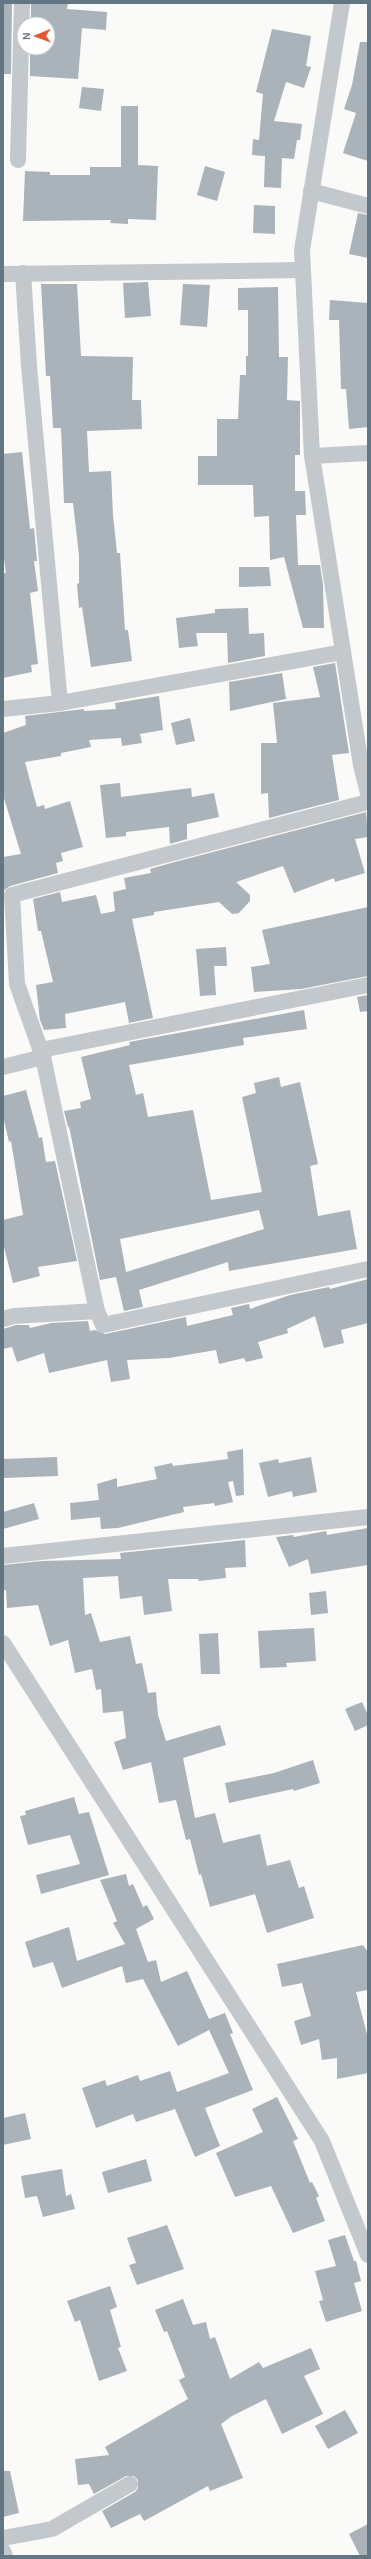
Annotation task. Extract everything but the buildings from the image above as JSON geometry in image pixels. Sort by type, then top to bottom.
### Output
[{"type":"street","points":[[18,160],[22,3]]},
{"type":"street","points":[[342,3],[302,250],[312,456],[343,652],[361,720],[368,793]]},
{"type":"street","points":[[311,191],[368,206]]},
{"type":"street","points":[[3,274],[303,270]]},
{"type":"street","points":[[23,273],[29,366],[60,703]]},
{"type":"street","points":[[312,456],[368,453]]},
{"type":"street","points":[[3,709],[60,703],[343,652]]},
{"type":"street","points":[[368,802],[12,895],[17,984],[43,1057],[96,1311],[103,1325],[368,1269]]},
{"type":"street","points":[[43,1057],[46,1049],[368,986]]},
{"type":"street","points":[[3,1067],[43,1057]]},
{"type":"street","points":[[3,1319],[14,1316],[96,1311]]},
{"type":"street","points":[[3,1556],[368,1517]]},
{"type":"street","points":[[3,1643],[322,2141],[368,2255]]},
{"type":"street","points":[[3,2538],[52,2529],[130,2484]]},
{"type":"street","points":[[3,2551],[5,2556]]}]
